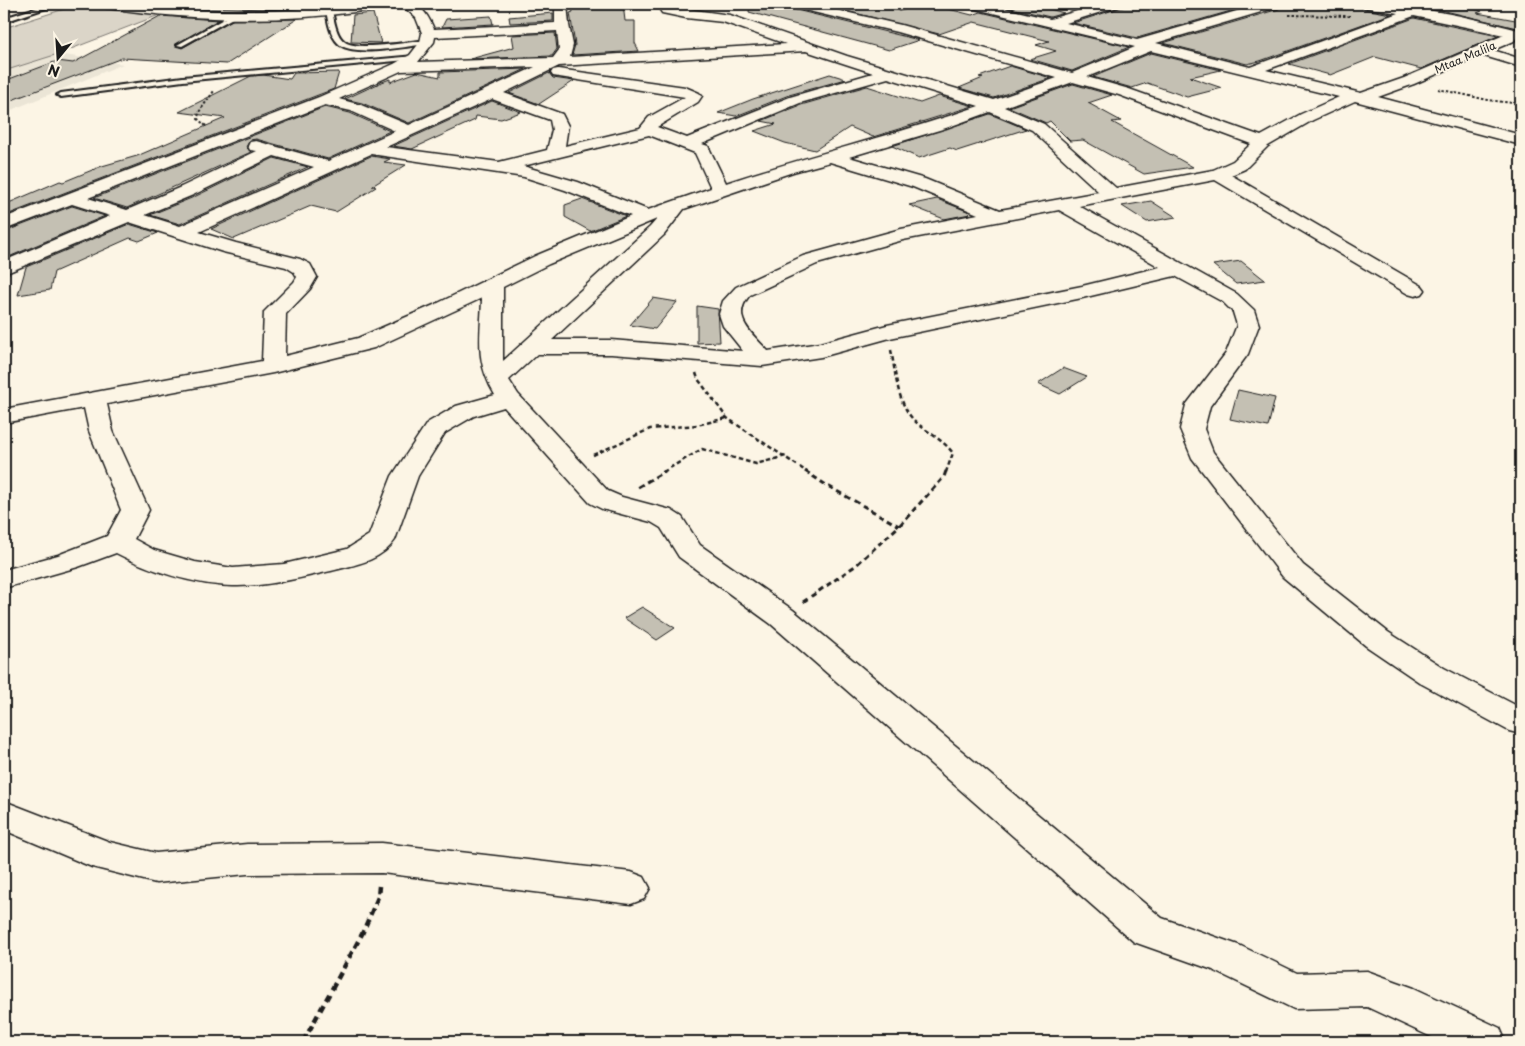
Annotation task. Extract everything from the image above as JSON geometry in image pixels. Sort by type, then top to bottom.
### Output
[{"type":"street","points":[[107,4],[166,12],[236,14],[329,10],[381,4]]},
{"type":"street","points":[[4,224],[324,100],[399,67],[415,58],[428,37],[422,16],[407,4]]},
{"type":"street","points":[[181,233],[407,130],[491,94],[556,62],[563,57],[567,46],[562,26],[561,4]]},
{"type":"street","points":[[796,4],[918,34],[1124,92],[1262,142]]},
{"type":"street","points":[[972,4],[1358,97],[1521,140]]},
{"type":"street","points":[[1052,22],[1113,4]]},
{"type":"street","points":[[4,416],[273,366],[366,343],[442,310],[542,260],[680,203],[787,168],[910,134],[1069,78],[1146,45],[1274,4]]},
{"type":"street","name":"Mtaa Malila","points":[[1368,4],[1491,27],[1517,34]]},
{"type":"street","points":[[665,7],[671,27]]},
{"type":"street","points":[[665,7],[686,14],[725,18],[807,47],[992,106],[1038,127],[1112,194]]},
{"type":"street","points":[[1251,71],[1412,12]]},
{"type":"street","points":[[428,37],[562,26]]},
{"type":"street","name":"Mtaa Malila","points":[[762,359],[734,326],[730,314],[734,301],[743,291],[810,260],[901,235],[1218,174],[1239,165],[1262,142],[1307,117],[1358,97],[1408,81],[1517,34]]},
{"type":"street","points":[[399,67],[556,62],[678,50],[807,47]]},
{"type":"street","points":[[1478,50],[1521,62]]},
{"type":"street","points":[[539,71],[685,92],[694,96],[693,99],[655,120],[648,127],[650,130]]},
{"type":"street","points":[[688,144],[795,100],[889,73]]},
{"type":"street","points":[[491,94],[556,117],[559,120],[561,133],[554,153]]},
{"type":"street","points":[[324,100],[356,108],[407,130]]},
{"type":"street","points":[[496,168],[650,130],[702,150],[720,189]]},
{"type":"street","points":[[228,138],[329,166]]},
{"type":"street","points":[[367,148],[403,157],[496,168],[563,182],[647,216]]},
{"type":"street","points":[[4,268],[187,190],[272,150]]},
{"type":"street","points":[[831,157],[919,183],[999,217]]},
{"type":"street","points":[[1218,174],[1415,290]]},
{"type":"street","points":[[71,198],[230,248],[293,263],[302,268],[307,277],[303,285],[275,312],[273,366]]},
{"type":"street","points":[[118,542],[144,556],[192,571],[233,577],[284,573],[356,556],[381,540],[405,476],[436,428],[503,389],[531,347],[657,230],[680,203]]},
{"type":"street","points":[[1063,205],[1230,298],[1243,310],[1248,325],[1237,354],[1198,405],[1192,429],[1201,453],[1293,571],[1377,639],[1434,676],[1521,722]]},
{"type":"street","points":[[531,347],[611,347],[762,359],[821,350],[887,332],[1082,292],[1178,269]]},
{"type":"street","points":[[493,285],[491,360],[503,389],[570,467],[599,497],[612,503],[661,516],[672,523],[688,551],[782,616],[1148,930],[1227,958],[1294,990],[1367,989],[1399,1000],[1485,1042]]},
{"type":"street","points":[[4,579],[68,561],[118,542],[135,510],[101,431],[94,398]]},
{"type":"street","points":[[4,814],[106,856],[156,868],[247,859],[382,858],[631,888]]},
{"type":"lane","points":[[4,20],[54,4]]},
{"type":"lane","points":[[329,10],[332,24],[341,44],[347,47],[359,48],[428,37]]},
{"type":"lane","points":[[180,45],[236,14]]},
{"type":"lane","points":[[61,95],[224,76],[415,58]]},
{"type":"path","points":[[1244,13],[1302,16],[1334,13],[1357,17],[1396,19]]},
{"type":"path","points":[[224,76],[199,112],[198,119],[202,124],[228,138]]},
{"type":"path","points":[[1408,81],[1488,100],[1521,104]]},
{"type":"path","points":[[782,616],[855,566],[899,526],[944,477],[953,453],[949,446],[914,420],[904,405],[887,332]]},
{"type":"path","points":[[690,354],[698,379],[727,418],[760,442],[786,456],[826,484],[899,526]]},
{"type":"path","points":[[570,467],[606,448],[650,429],[697,425],[727,418]]},
{"type":"path","points":[[612,503],[702,449],[756,464],[786,456]]},
{"type":"path","points":[[303,1042],[362,934],[378,897],[382,858]]},
{"type":"shaded area","points":[[77,5],[159,15],[58,54],[4,71],[4,28]]},
{"type":"shaded area","points":[[58,54],[123,64],[4,113],[4,71]]},
{"type":"building","points":[[183,4],[322,4],[263,9],[178,6]]},
{"type":"building","points":[[571,4],[623,4],[625,21],[635,21],[635,43],[639,51],[572,55],[575,45],[570,13],[573,12]]},
{"type":"building","points":[[750,4],[788,4],[792,9],[919,40],[889,50],[749,12]]},
{"type":"building","points":[[818,4],[898,4],[899,11],[929,4],[972,15],[981,12],[1129,47],[1072,71],[1030,59],[1056,51],[1036,45],[1049,41],[974,22],[939,34]]},
{"type":"building","points":[[1008,4],[1035,5],[1064,13],[1050,17],[1002,6]]},
{"type":"building","points":[[1132,4],[1255,4],[1137,38],[1073,23]]},
{"type":"building","points":[[1282,4],[1360,4],[1364,9],[1391,14],[1247,64],[1163,43],[1279,9]]},
{"type":"building","points":[[1393,4],[1448,4],[1482,11],[1477,13],[1521,21],[1521,29],[1441,10]]},
{"type":"building","points":[[373,13],[381,43],[351,42],[353,15]]},
{"type":"building","points":[[553,13],[553,21],[510,23],[509,17]]},
{"type":"building","points":[[160,16],[218,20],[175,45],[182,48],[232,20],[297,19],[227,64],[122,58],[4,103],[4,81],[57,61],[73,63]]},
{"type":"building","points":[[491,16],[493,24],[442,27],[446,19]]},
{"type":"building","points":[[1414,18],[1498,36],[1421,69],[1375,57],[1330,75],[1289,64]]},
{"type":"building","points":[[555,33],[557,49],[552,56],[470,59],[514,47],[512,35]]},
{"type":"building","points":[[1151,53],[1221,70],[1190,77],[1222,88],[1187,97],[1147,83],[1132,88],[1093,77]]},
{"type":"building","points":[[1010,66],[1051,78],[994,98],[959,88],[983,78],[979,77]]},
{"type":"building","points":[[526,69],[409,123],[362,103],[345,99],[390,79],[390,82],[417,72],[440,77],[440,72]]},
{"type":"building","points":[[339,72],[334,89],[4,216],[4,205],[60,181],[63,182],[102,166],[137,156],[225,118],[179,112],[251,76],[263,75],[290,79],[294,73]]},
{"type":"building","points":[[549,73],[553,78],[574,81],[539,104],[509,93]]},
{"type":"building","points":[[830,74],[846,79],[789,95],[736,116],[718,113],[753,99]]},
{"type":"building","points":[[1073,84],[1112,95],[1088,103],[1121,121],[1112,122],[1193,167],[1144,174],[1083,140],[1070,141],[1050,121],[1046,123],[1009,107]]},
{"type":"building","points":[[867,86],[920,103],[939,96],[973,106],[873,137],[850,127],[815,150],[785,143],[754,131],[776,124],[761,121],[801,105]]},
{"type":"building","points":[[492,101],[521,112],[501,119],[476,116],[475,120],[412,149],[393,146]]},
{"type":"building","points":[[325,107],[350,113],[390,131],[328,159],[256,139],[250,140],[246,147],[251,152],[127,208],[94,198]]},
{"type":"building","points":[[990,114],[1026,129],[957,151],[950,148],[919,158],[892,146]]},
{"type":"building","points":[[371,156],[390,159],[384,162],[406,165],[372,186],[376,187],[336,212],[311,206],[234,239],[211,229]]},
{"type":"building","points":[[274,158],[308,167],[180,224],[150,215],[194,197]]},
{"type":"building","points":[[582,199],[626,216],[590,231],[565,217],[565,205]]},
{"type":"building","points":[[937,199],[970,214],[944,219],[909,205]]},
{"type":"building","points":[[1151,201],[1176,217],[1147,222],[1122,206]]},
{"type":"building","points":[[72,206],[105,216],[4,259],[4,232]]},
{"type":"building","points":[[129,224],[158,233],[139,241],[130,238],[54,272],[50,290],[18,295],[26,267]]},
{"type":"building","points":[[1241,261],[1265,280],[1236,284],[1213,265]]},
{"type":"building","points":[[653,298],[677,302],[655,329],[630,325]]},
{"type":"building","points":[[697,306],[718,309],[720,342],[697,343]]},
{"type":"building","points":[[1063,368],[1087,377],[1060,394],[1038,384]]},
{"type":"building","points":[[1238,390],[1275,398],[1268,427],[1230,419]]},
{"type":"building","points":[[642,607],[675,628],[657,640],[624,618]]}]
